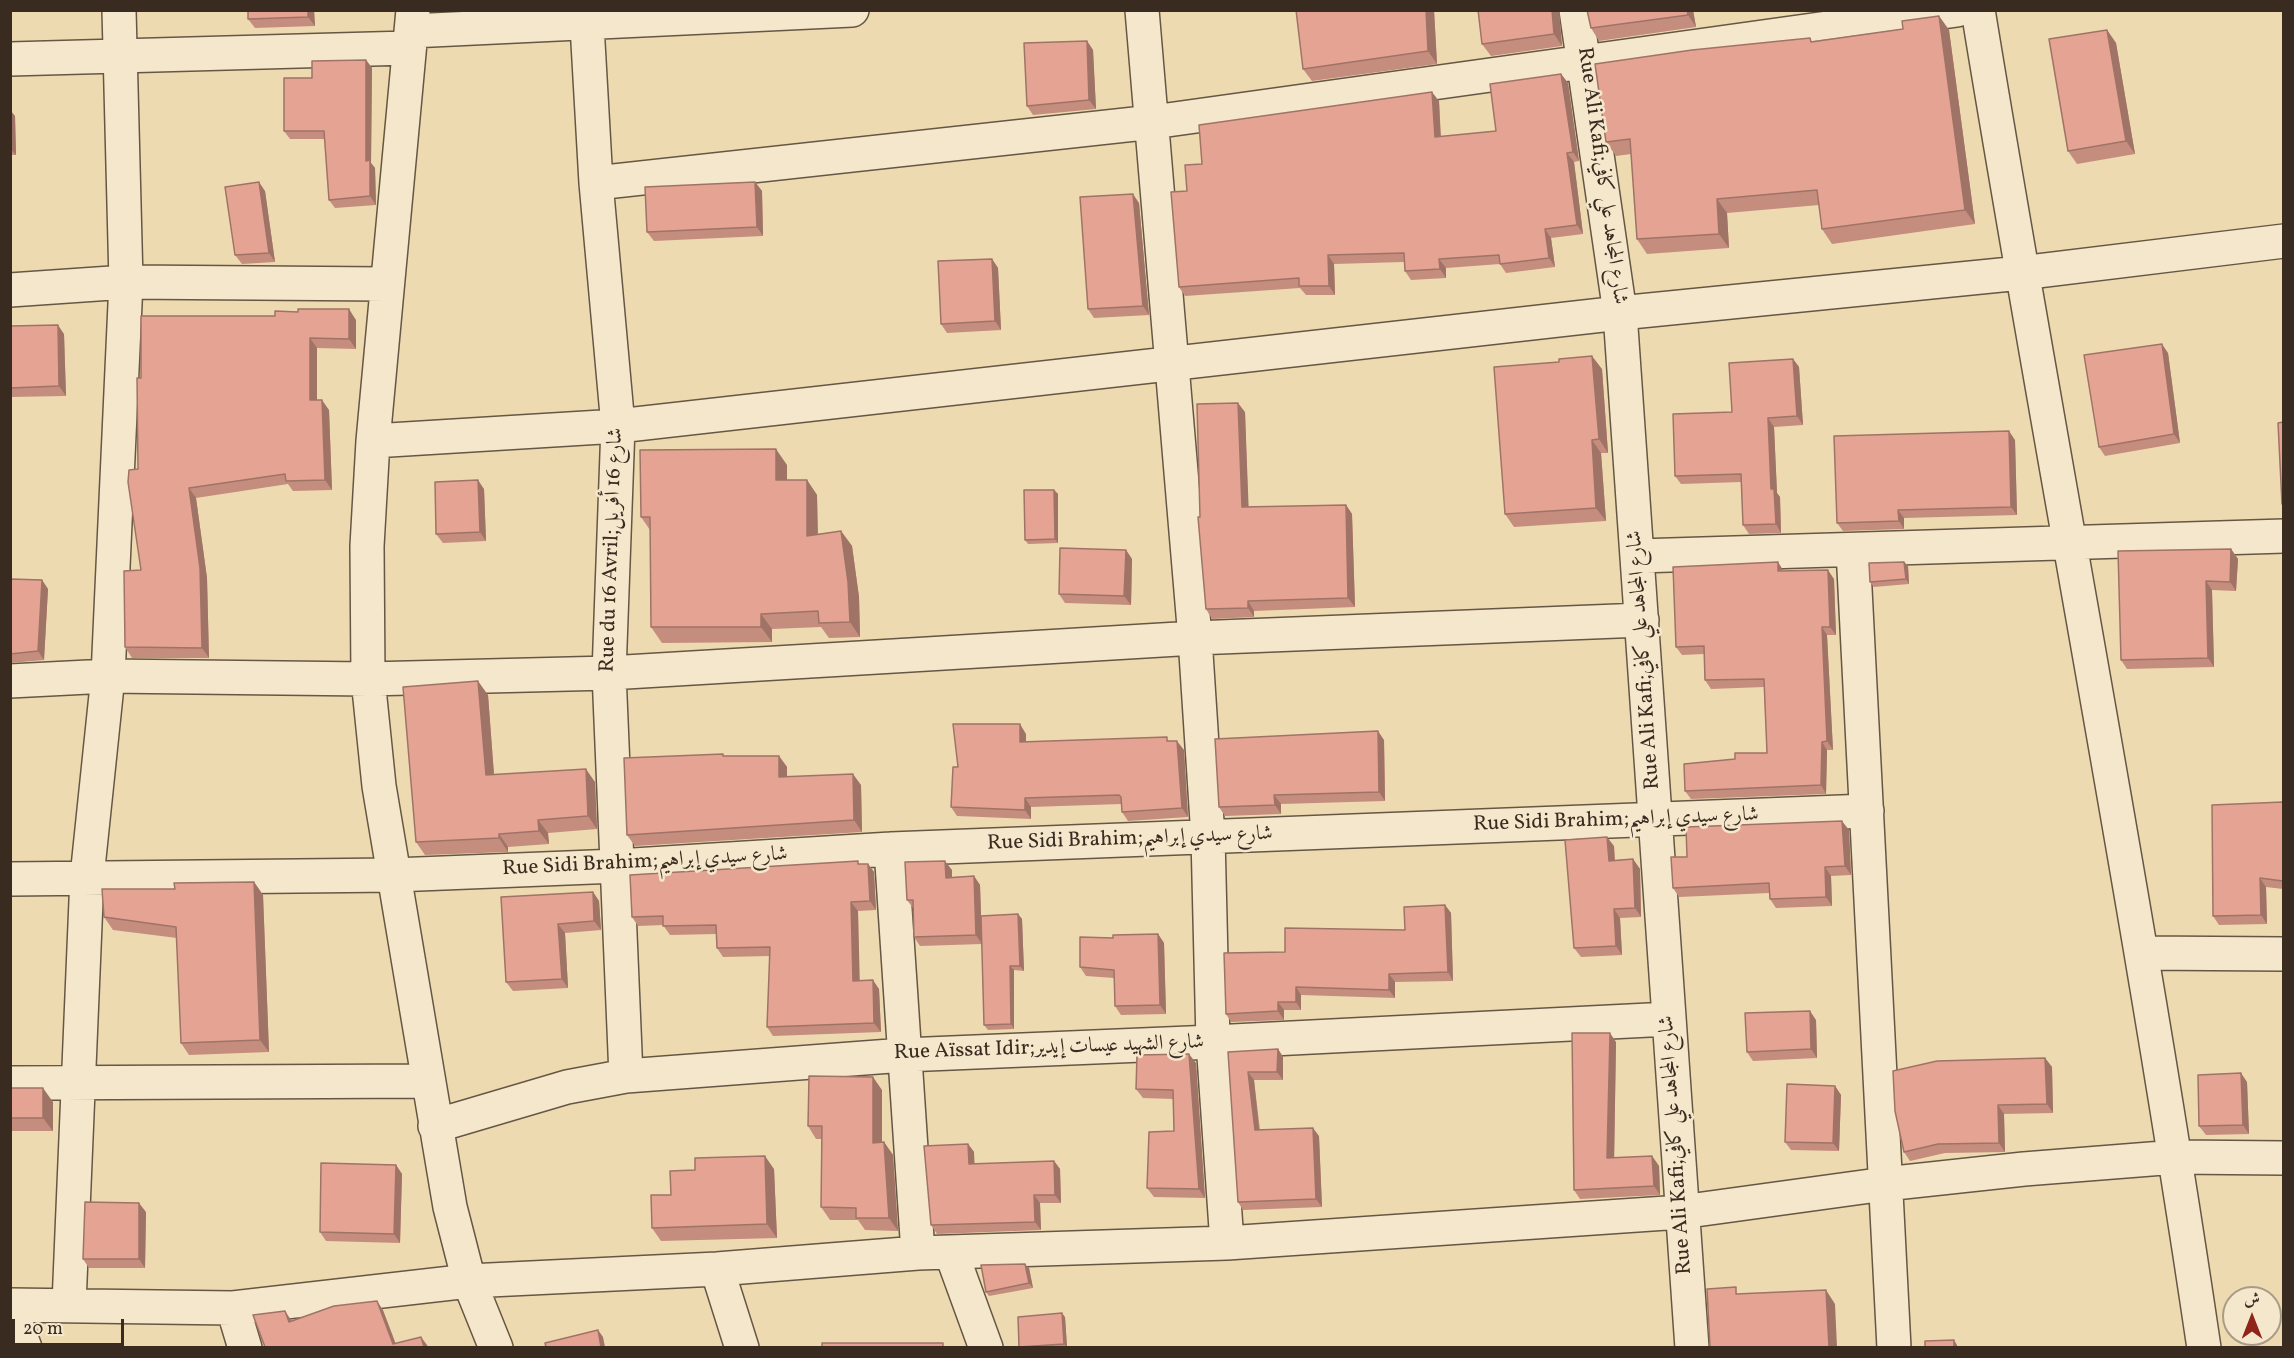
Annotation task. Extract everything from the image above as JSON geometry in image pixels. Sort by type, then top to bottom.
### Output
[{"type":"street","points":[[69,1304],[87,877],[108,676],[126,282],[119,10]]},
{"type":"street","points":[[10,59],[119,58],[411,30],[587,24],[852,10]]},
{"type":"street","points":[[1142,10],[1195,638],[1208,837],[1213,1042],[1227,1243]]},
{"type":"street","name":"Rue Ali Kafi;شارع المجاهد علي كافي","points":[[1576,10],[1586,61],[1620,313],[1692,1347]]},
{"type":"street","points":[[596,183],[1153,122],[1958,10]]},
{"type":"street","points":[[1978,10],[2021,273],[2072,544],[2176,1157],[2204,1347]]},
{"type":"street","name":"Rue du 16 Avril;شارع 16 أفريل","points":[[587,24],[596,183],[618,426],[609,673],[626,1077]]},
{"type":"street","points":[[411,30],[385,284],[373,441],[368,546],[368,679],[379,786],[450,1207],[469,1281],[496,1347]]},
{"type":"street","points":[[373,441],[618,426],[1620,313],[2021,273],[2283,241]]},
{"type":"street","points":[[10,290],[126,282],[385,284]]},
{"type":"street","points":[[1638,556],[2283,536]]},
{"type":"street","points":[[1853,550],[1894,1347]]},
{"type":"street","points":[[10,681],[108,676],[368,679],[609,673],[1195,638],[1642,620]]},
{"type":"street","name":"Rue Sidi Brahim;شارع سيدي إبراهيم","points":[[10,879],[394,875],[617,866],[891,849],[1867,811]]},
{"type":"street","points":[[891,849],[918,1253]]},
{"type":"street","points":[[2141,953],[2283,954]]},
{"type":"street","name":"Rue Aïssat Idir;شارع الشهيد عيسات إيدير","points":[[435,1126],[567,1087],[626,1077],[904,1055],[1669,1019]]},
{"type":"street","points":[[10,1083],[428,1081]]},
{"type":"street","points":[[25,1347],[10,1306],[69,1304],[233,1308],[469,1281],[717,1269],[918,1253],[1227,1243],[1682,1212],[1885,1184],[2176,1157],[2283,1158]]},
{"type":"street","points":[[951,1252],[986,1347]]},
{"type":"street","points":[[717,1269],[742,1347]]},
{"type":"street","points":[[233,1308],[245,1347]]},
{"type":"building","points":[[248,10],[308,10],[308,17],[248,19]]},
{"type":"building","points":[[1296,10],[1426,10],[1428,51],[1303,69]]},
{"type":"building","points":[[1478,10],[1552,10],[1554,34],[1482,44]]},
{"type":"building","points":[[1587,10],[1687,10],[1688,15],[1591,28]]},
{"type":"building","points":[[1939,16],[1965,210],[1822,229],[1817,190],[1717,199],[1719,234],[1637,239],[1630,139],[1606,142],[1595,64],[1692,50],[1810,38],[1811,42],[1903,29],[1902,21]]},
{"type":"building","points":[[2107,30],[2126,141],[2068,151],[2049,39]]},
{"type":"building","points":[[1087,41],[1089,100],[1027,106],[1024,43]]},
{"type":"building","points":[[366,60],[366,161],[370,160],[370,196],[329,200],[324,131],[284,131],[284,78],[312,78],[312,61]]},
{"type":"building","points":[[1561,74],[1573,152],[1567,153],[1577,225],[1545,229],[1549,258],[1500,264],[1499,255],[1439,259],[1440,269],[1405,271],[1404,253],[1328,255],[1329,286],[1299,286],[1299,278],[1179,287],[1171,192],[1187,191],[1185,165],[1202,164],[1199,125],[1432,92],[1435,137],[1496,131],[1490,84]]},
{"type":"building","points":[[259,182],[269,253],[235,255],[225,187]]},
{"type":"building","points":[[755,182],[757,227],[647,232],[645,187]]},
{"type":"building","points":[[1133,194],[1143,306],[1088,309],[1080,197]]},
{"type":"building","points":[[992,259],[995,321],[941,324],[938,261]]},
{"type":"building","points":[[298,309],[349,309],[349,339],[310,338],[310,400],[322,400],[325,480],[286,481],[285,474],[189,488],[200,568],[202,648],[125,647],[124,571],[141,570],[128,482],[129,470],[138,469],[137,378],[141,378],[141,316],[275,316],[275,311],[298,312]]},
{"type":"building","points":[[58,325],[59,386],[10,388],[10,326]]},
{"type":"building","points":[[2162,344],[2174,434],[2099,447],[2084,355]]},
{"type":"building","points":[[1592,356],[1599,439],[1592,440],[1596,508],[1505,514],[1494,367],[1559,362],[1559,359]]},
{"type":"building","points":[[1793,359],[1797,416],[1768,418],[1771,489],[1774,489],[1776,524],[1743,525],[1741,474],[1675,476],[1673,414],[1732,412],[1729,363]]},
{"type":"building","points":[[1238,403],[1242,507],[1346,505],[1348,598],[1248,601],[1248,608],[1206,609],[1198,517],[1200,517],[1197,404]]},
{"type":"building","points":[[2283,422],[2283,503],[2282,504],[2278,423]]},
{"type":"building","points":[[2009,431],[2011,507],[1898,510],[1899,521],[1837,523],[1834,436]]},
{"type":"building","points":[[776,449],[776,480],[807,480],[807,536],[841,531],[848,582],[850,622],[819,623],[818,611],[761,614],[761,627],[651,627],[650,517],[641,517],[640,450]]},
{"type":"building","points":[[478,480],[480,532],[436,534],[435,482]]},
{"type":"building","points":[[1024,490],[1054,490],[1055,539],[1025,540]]},
{"type":"building","points":[[1060,548],[1126,550],[1124,596],[1059,594]]},
{"type":"building","points":[[2231,549],[2230,582],[2206,581],[2208,658],[2121,660],[2118,551]]},
{"type":"building","points":[[1778,562],[1778,571],[1828,570],[1830,627],[1822,627],[1827,741],[1822,742],[1821,785],[1685,791],[1684,764],[1735,759],[1735,753],[1767,753],[1764,679],[1705,680],[1704,646],[1676,647],[1673,567]]},
{"type":"building","points":[[1904,562],[1906,579],[1870,582],[1869,563]]},
{"type":"building","points":[[10,579],[42,580],[38,651],[10,654]]},
{"type":"building","points":[[478,681],[486,775],[586,769],[588,816],[538,820],[539,831],[499,834],[499,838],[416,842],[403,687]]},
{"type":"building","points":[[953,724],[1020,724],[1020,742],[1167,737],[1167,741],[1177,741],[1182,808],[1122,812],[1119,795],[1025,798],[1025,810],[951,807],[953,767],[958,767]]},
{"type":"building","points":[[1378,731],[1379,792],[1274,795],[1275,805],[1219,807],[1215,739]]},
{"type":"building","points":[[723,754],[723,756],[779,756],[779,777],[853,774],[854,820],[627,835],[624,758]]},
{"type":"building","points":[[2283,802],[2283,881],[2260,878],[2261,915],[2213,916],[2212,805]]},
{"type":"building","points":[[1842,821],[1845,866],[1825,867],[1826,897],[1770,899],[1769,883],[1673,888],[1671,857],[1687,857],[1686,827]]},
{"type":"building","points":[[1607,837],[1609,861],[1633,859],[1635,908],[1614,909],[1616,946],[1574,948],[1565,840]]},
{"type":"building","points":[[858,861],[858,864],[868,864],[870,901],[851,902],[853,981],[873,980],[874,1023],[767,1027],[770,947],[717,948],[716,925],[663,926],[663,916],[632,917],[630,875]]},
{"type":"building","points":[[945,861],[946,878],[974,876],[976,935],[914,937],[913,900],[907,900],[905,862]]},
{"type":"building","points":[[254,882],[260,1040],[181,1043],[176,927],[104,917],[102,889],[175,889],[174,883]]},
{"type":"building","points":[[593,892],[594,921],[558,924],[562,979],[506,982],[501,897]]},
{"type":"building","points":[[1445,905],[1448,972],[1389,974],[1389,990],[1296,987],[1296,1002],[1278,1002],[1278,1011],[1226,1014],[1224,953],[1285,952],[1285,928],[1405,930],[1404,907]]},
{"type":"building","points":[[1018,914],[1020,966],[1010,966],[1011,1024],[984,1025],[981,916]]},
{"type":"building","points":[[1158,934],[1160,1005],[1115,1006],[1114,970],[1080,967],[1080,937],[1113,938],[1113,935]]},
{"type":"building","points":[[1810,1011],[1811,1049],[1747,1052],[1745,1013]]},
{"type":"building","points":[[1572,1033],[1610,1033],[1607,1158],[1652,1156],[1654,1186],[1574,1190]]},
{"type":"building","points":[[1278,1049],[1277,1072],[1248,1072],[1255,1130],[1313,1128],[1316,1199],[1238,1202],[1228,1052]]},
{"type":"building","points":[[1189,1054],[1199,1189],[1147,1188],[1149,1132],[1174,1131],[1173,1090],[1136,1089],[1137,1055]]},
{"type":"building","points":[[2045,1058],[2047,1104],[1998,1105],[1999,1143],[1938,1144],[1904,1152],[1895,1111],[1893,1071],[1937,1061]]},
{"type":"building","points":[[2241,1073],[2243,1125],[2199,1126],[2198,1075]]},
{"type":"building","points":[[809,1076],[873,1077],[873,1143],[884,1142],[889,1218],[856,1218],[856,1208],[821,1207],[822,1126],[808,1126]]},
{"type":"building","points":[[1787,1084],[1835,1086],[1833,1143],[1785,1142]]},
{"type":"building","points":[[10,1088],[43,1088],[43,1118],[10,1118]]},
{"type":"building","points":[[968,1144],[969,1164],[1054,1161],[1055,1195],[1034,1195],[1035,1222],[931,1225],[924,1146]]},
{"type":"building","points":[[765,1156],[767,1224],[652,1228],[651,1195],[671,1195],[670,1171],[695,1170],[695,1158]]},
{"type":"building","points":[[321,1163],[396,1165],[394,1234],[320,1232]]},
{"type":"building","points":[[85,1202],[139,1203],[139,1259],[83,1259]]},
{"type":"building","points":[[1025,1264],[1029,1283],[986,1292],[981,1265]]},
{"type":"building","points":[[1736,1287],[1736,1294],[1826,1290],[1829,1347],[1710,1347],[1707,1289]]},
{"type":"building","points":[[377,1301],[393,1344],[421,1337],[424,1347],[265,1347],[253,1315],[285,1311],[289,1322],[334,1306]]},
{"type":"building","points":[[1062,1313],[1064,1344],[1019,1347],[1018,1317]]},
{"type":"building","points":[[598,1330],[601,1347],[546,1347],[545,1343]]},
{"type":"building","points":[[1954,1340],[1954,1347],[1925,1347],[1925,1341]]},
{"type":"building","points":[[822,1343],[943,1343],[943,1347],[822,1347]]}]
